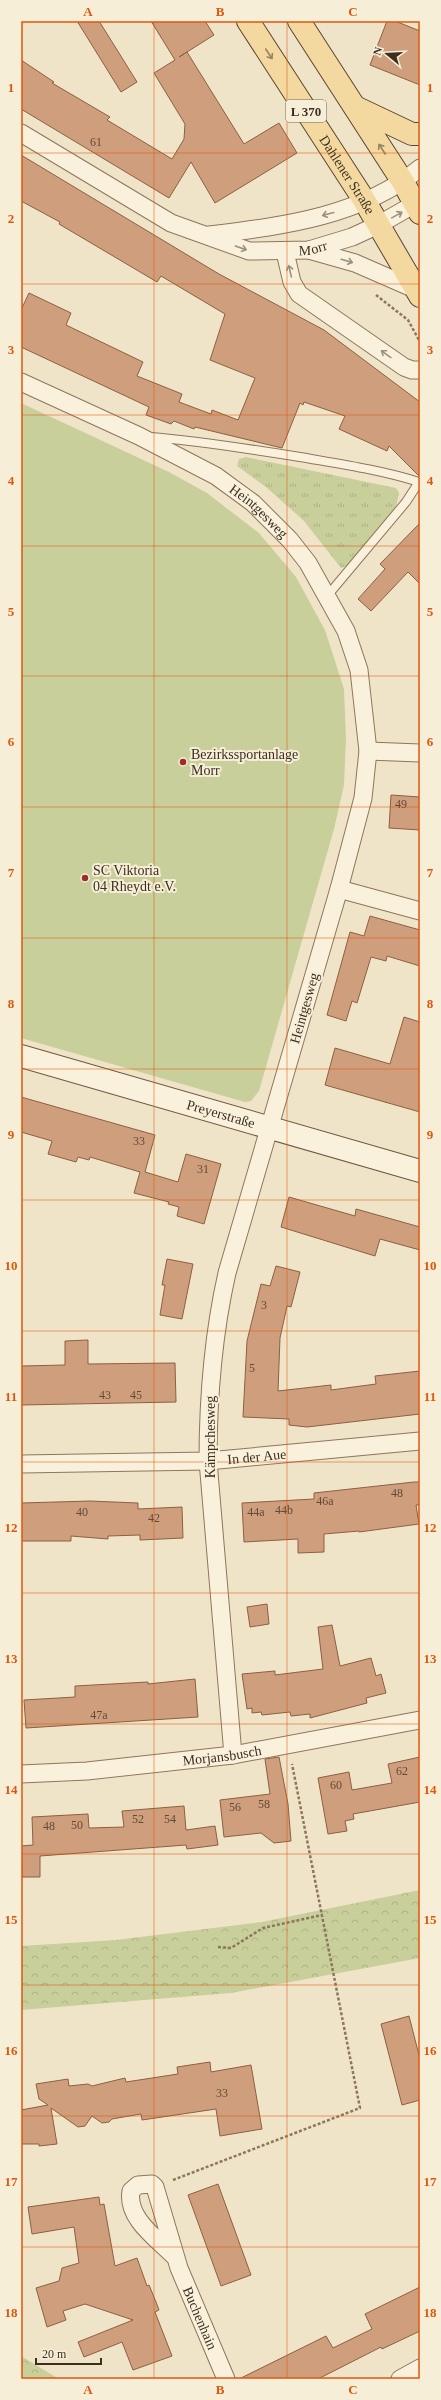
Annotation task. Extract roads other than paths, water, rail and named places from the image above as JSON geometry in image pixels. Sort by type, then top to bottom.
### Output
[{"type":"main road","name":"Dahlener Straße","points":[[248,21],[364,200],[418,293]]},
{"type":"main road","name":"L 370","points":[[302,23],[418,206]]},
{"type":"main road","points":[[355,107],[412,134],[420,134]]},
{"type":"street","name":"Morr","points":[[21,133],[163,218],[204,236],[249,251],[285,252],[309,250],[352,237],[418,206]]},
{"type":"street","name":"Morr","points":[[204,236],[305,220],[338,211],[403,182],[420,168]]},
{"type":"street","name":"Dahlener Straße","points":[[309,250],[355,263],[418,293]]},
{"type":"street","points":[[285,252],[292,282],[299,294],[404,367],[412,370],[420,370]]},
{"type":"street","name":"Heintgesweg","points":[[21,382],[139,436],[216,476],[253,503],[290,540],[328,595],[346,631],[359,670],[368,751],[363,798],[339,889],[269,1127]]},
{"type":"street","points":[[368,751],[420,753]]},
{"type":"street","points":[[339,889],[420,911]]},
{"type":"street","name":"Preyerstraße","points":[[21,1056],[420,1171]]},
{"type":"street","name":"Kämpchesweg","points":[[233,1755],[208,1461],[208,1422],[217,1314],[269,1127]]},
{"type":"street","name":"In der Aue","points":[[21,1464],[208,1461],[420,1441]]},
{"type":"street","name":"Morjansbusch","points":[[21,1774],[87,1770],[233,1755],[289,1746],[420,1720]]},
{"type":"street","name":"Buchenhain","points":[[175,2257],[148,2232],[131,2202],[131,2191],[134,2187],[148,2184],[155,2187],[175,2257],[226,2379]]},
{"type":"street","points":[[400,2379],[420,2368]]},
{"type":"lane","points":[[139,436],[212,443],[310,459],[399,476],[419,482],[406,502],[328,595]]},
{"type":"place","name":"Bezirkssportanlage Morr","points":[[183,762]]},
{"type":"place","name":"SC Viktoria 04 Rheydt e.V.","points":[[85,878]]}]
